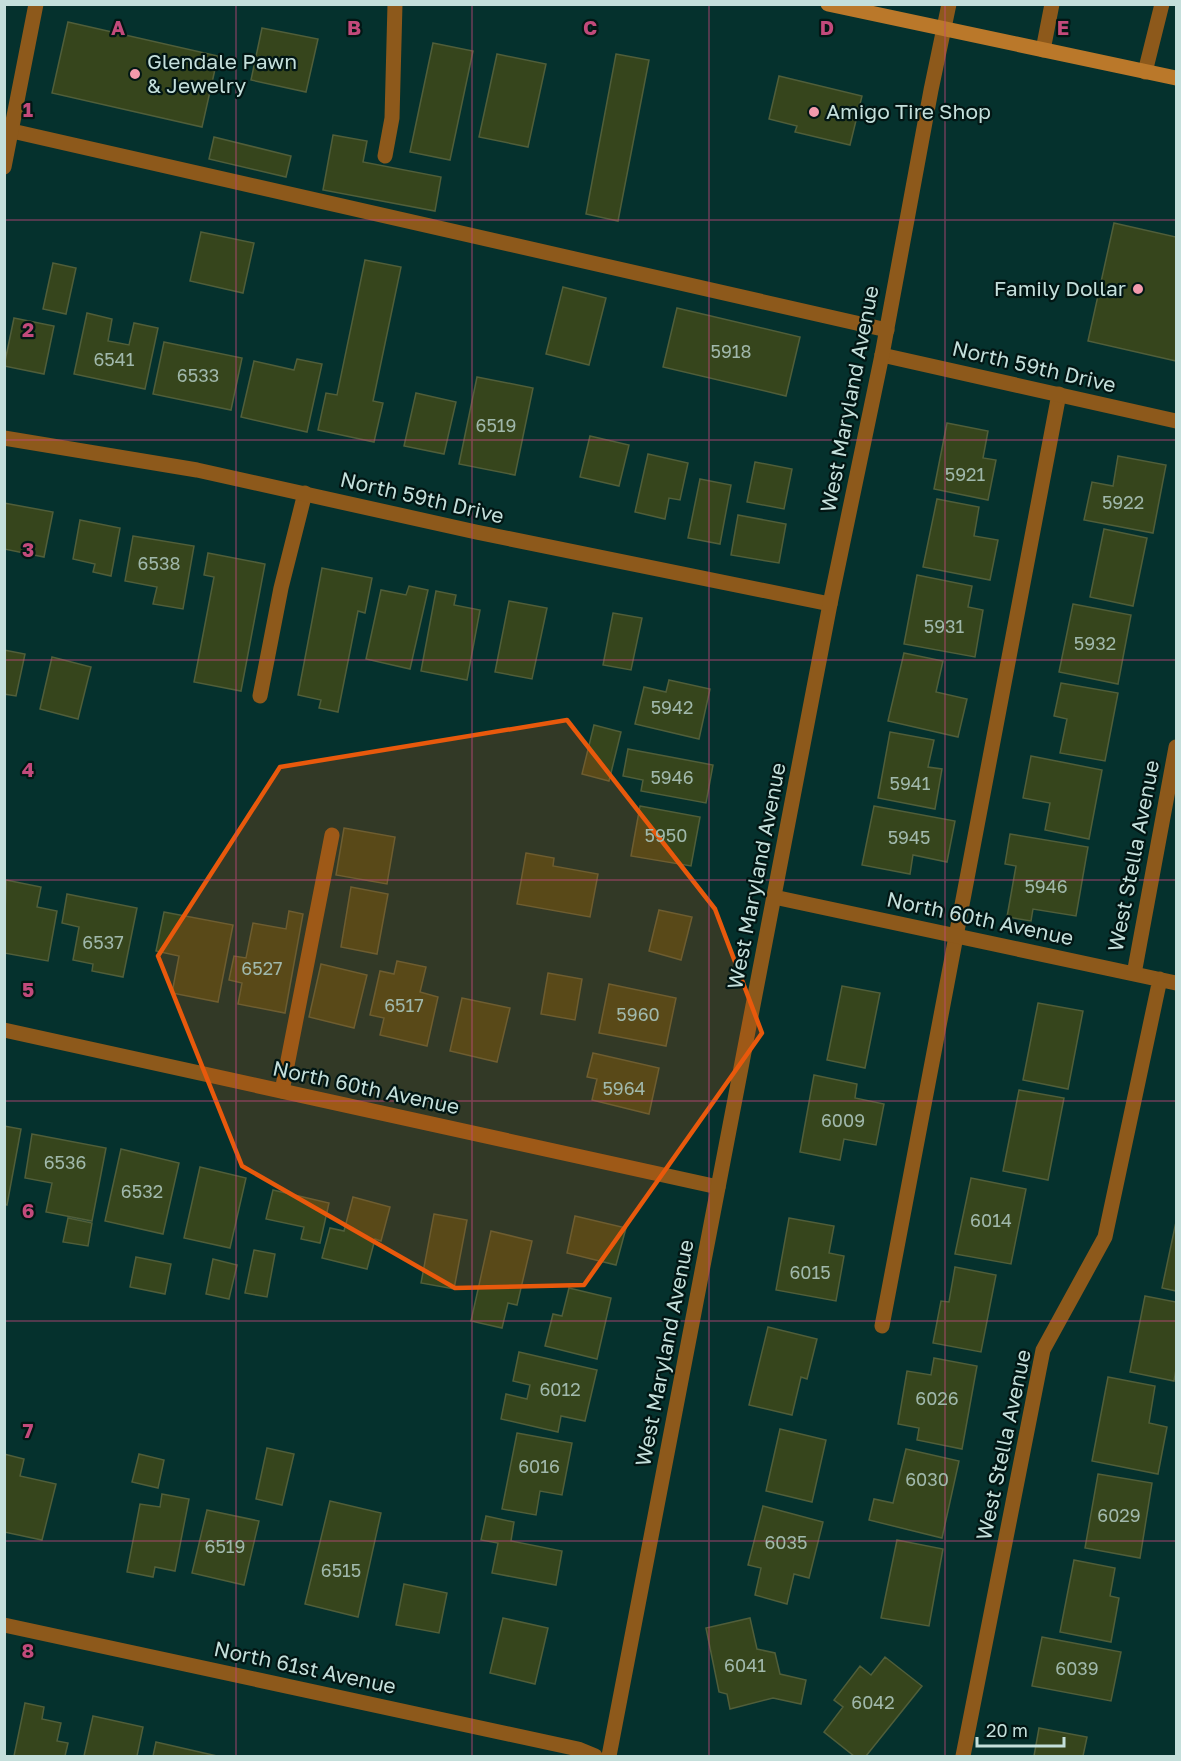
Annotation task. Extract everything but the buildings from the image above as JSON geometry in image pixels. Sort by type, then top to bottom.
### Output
[{"type":"main road","points":[[828,4],[1176,78]]},
{"type":"street","points":[[4,167],[12,130],[11,96],[36,4]]},
{"type":"street","points":[[385,156],[392,118],[395,4]]},
{"type":"street","name":"West Maryland Avenue","points":[[609,1756],[830,604],[887,330],[949,4]]},
{"type":"street","points":[[1042,50],[1052,4]]},
{"type":"street","points":[[1145,72],[1162,4]]},
{"type":"street","points":[[12,130],[887,330]]},
{"type":"street","name":"North 59th Drive","points":[[882,355],[1176,421]]},
{"type":"street","points":[[882,1326],[1059,394]]},
{"type":"street","name":"North 59th Drive","points":[[4,438],[197,470],[476,532],[830,604]]},
{"type":"street","points":[[260,696],[281,588],[304,493]]},
{"type":"street","name":"West Stella Avenue","points":[[1134,974],[1176,747]]},
{"type":"street","points":[[282,1091],[332,835]]},
{"type":"street","name":"North 60th Avenue","points":[[774,897],[1176,983]]},
{"type":"street","name":"West Stella Avenue","points":[[963,1756],[1043,1350],[1105,1237],[1160,979]]},
{"type":"street","name":"North 60th Avenue","points":[[4,1030],[718,1187]]},
{"type":"street","name":"North 61st Avenue","points":[[4,1625],[578,1749],[595,1756]]},
{"type":"highlighted area","points":[[567,720],[715,909],[762,1033],[584,1285],[455,1288],[242,1166],[158,956],[280,767]]},
{"type":"place","name":"Glendale Pawn & Jewelry","points":[[135,74]]},
{"type":"place","name":"Amigo Tire Shop","points":[[814,112]]},
{"type":"place","name":"Family Dollar","points":[[1138,289]]}]
